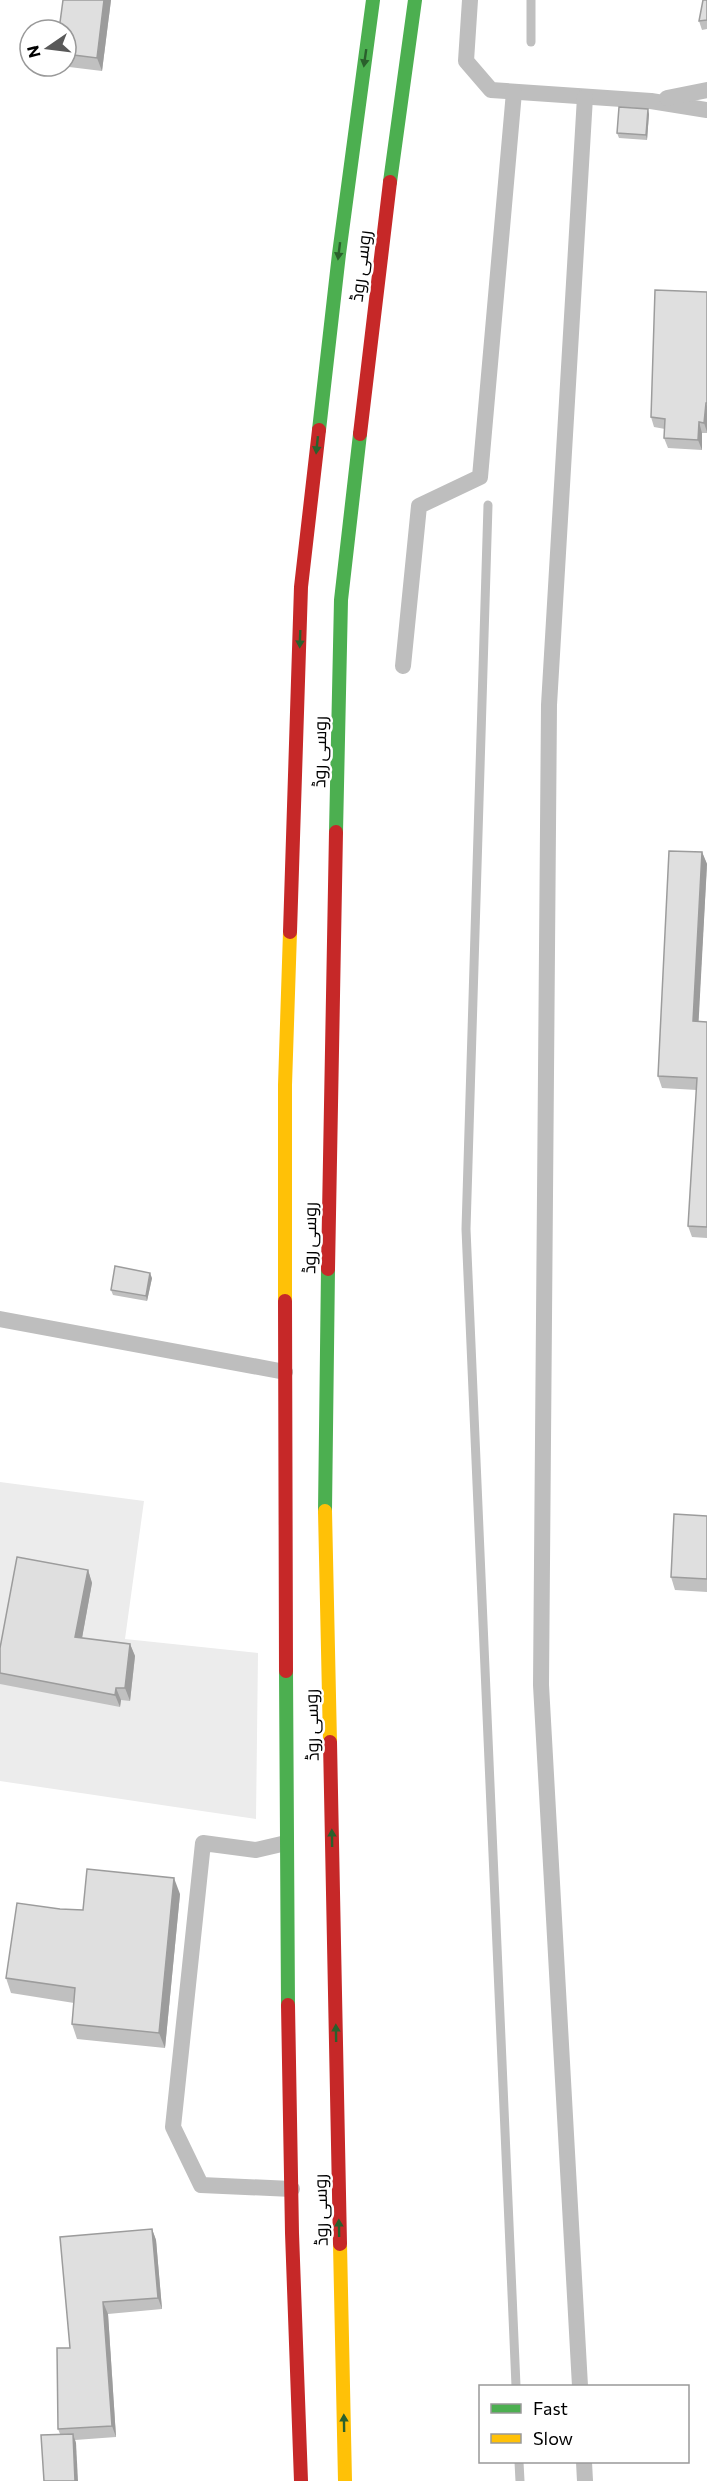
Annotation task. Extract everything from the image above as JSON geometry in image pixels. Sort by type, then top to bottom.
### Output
[{"type":"main road","name":"روسی روڈ","points":[[301,2481],[297,2189],[286,1843],[285,1085],[301,587],[339,254],[373,0]]},
{"type":"main road","name":"روسی روڈ","points":[[345,2481],[333,2190],[326,1506],[330,1082],[341,600],[379,266],[415,0]]},
{"type":"lane","points":[[470,0],[466,61],[491,90],[651,101],[707,110]]},
{"type":"lane","points":[[651,101],[707,90]]},
{"type":"lane","points":[[403,666],[419,506],[480,477],[514,92]]},
{"type":"lane","points":[[580,2385],[541,1686],[549,705],[585,97]]},
{"type":"lane","points":[[0,1319],[285,1372]]},
{"type":"lane","points":[[286,1843],[256,1850],[203,1843],[173,2127],[201,2185],[297,2189]]},
{"type":"lane","points":[[584,2463],[585,2481]]},
{"type":"shaded area","points":[[0,1482],[144,1501],[125,1639],[258,1653],[256,1819],[0,1781]]},
{"type":"building","points":[[63,0],[104,0],[97,58],[78,56],[78,18],[61,18]]},
{"type":"building","points":[[703,0],[707,0],[707,20],[699,21]]},
{"type":"building","points":[[619,107],[648,109],[646,135],[617,133]]},
{"type":"building","points":[[655,290],[707,292],[707,403],[704,423],[699,422],[698,440],[664,438],[665,419],[651,417]]},
{"type":"building","points":[[669,851],[702,852],[693,1021],[707,1022],[707,1227],[688,1226],[697,1078],[658,1076]]},
{"type":"building","points":[[115,1266],[150,1273],[146,1296],[111,1290]]},
{"type":"building","points":[[674,1514],[707,1516],[707,1579],[671,1577]]},
{"type":"building","points":[[17,1557],[88,1570],[75,1637],[130,1644],[125,1688],[116,1688],[115,1695],[0,1673],[0,1648]]},
{"type":"building","points":[[87,1869],[174,1878],[159,2033],[72,2024],[75,1988],[6,1978],[17,1903],[83,1910]]},
{"type":"building","points":[[152,2229],[158,2298],[103,2302],[112,2426],[58,2429],[57,2348],[70,2348],[60,2237]]},
{"type":"building","points":[[73,2434],[75,2481],[44,2481],[41,2435]]},
{"type":"waterway","points":[[531,0],[531,42]]},
{"type":"waterway","points":[[488,505],[466,1229],[516,2385]]},
{"type":"waterway","points":[[519,2463],[520,2481]]},
{"type":"traffic: fast","points":[[319,430],[339,254],[373,0]]},
{"type":"traffic: fast","points":[[390,182],[415,0]]},
{"type":"traffic: fast","points":[[336,832],[341,600],[360,434]]},
{"type":"traffic: fast","points":[[325,1511],[328,1269]]},
{"type":"traffic: fast","points":[[286,1671],[288,2005]]},
{"type":"traffic: slow","points":[[285,1301],[285,1085],[290,932]]},
{"type":"traffic: slow","points":[[325,1511],[330,1742]]},
{"type":"traffic: slow","points":[[340,2244],[345,2481]]},
{"type":"traffic: jam","points":[[360,434],[390,182]]},
{"type":"traffic: jam","points":[[290,932],[301,587],[319,430]]},
{"type":"traffic: jam","points":[[328,1269],[336,832]]},
{"type":"traffic: jam","points":[[285,1301],[286,1671]]},
{"type":"traffic: jam","points":[[330,1742],[340,2244]]},
{"type":"traffic: jam","points":[[288,2005],[292,2233],[301,2481]]}]
